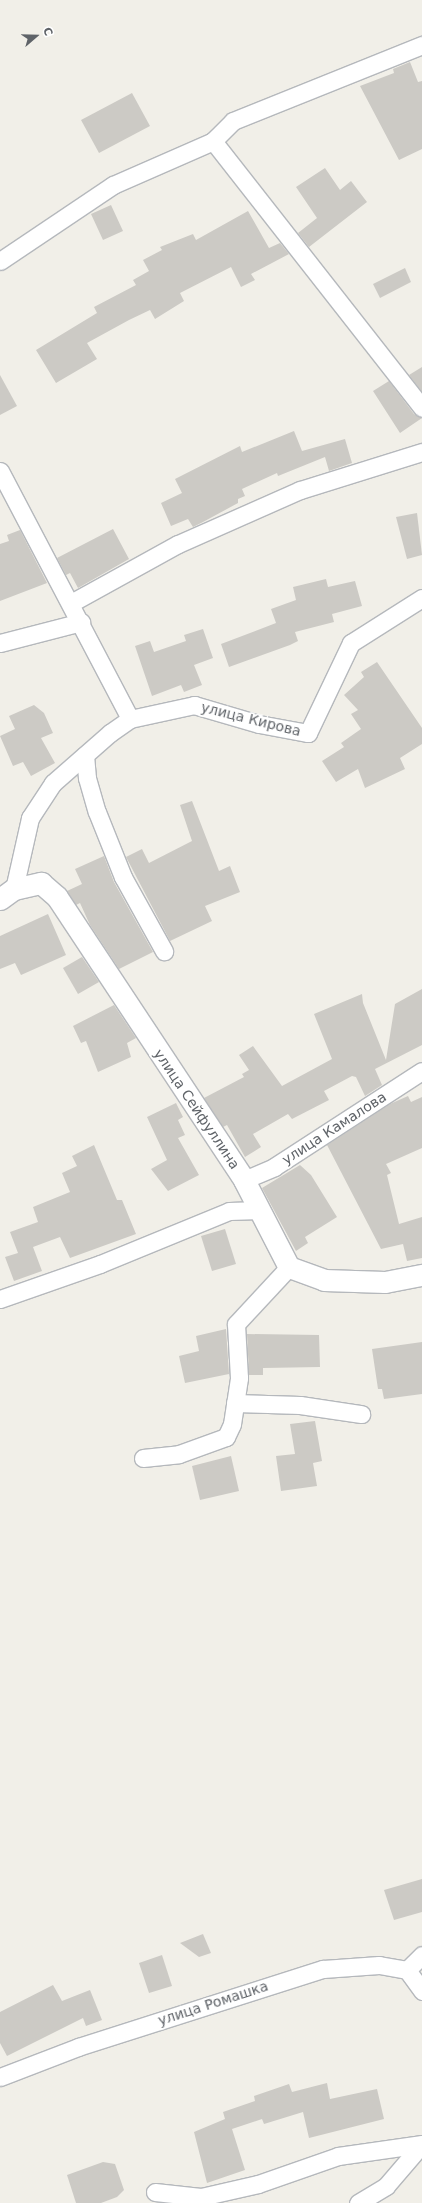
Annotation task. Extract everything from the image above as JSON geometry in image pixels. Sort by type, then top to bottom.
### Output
[{"type":"street","points":[[0,261],[113,185],[213,141],[233,121],[422,45]]},
{"type":"street","points":[[213,141],[422,408]]},
{"type":"street","points":[[71,603],[178,544],[300,490],[422,452]]},
{"type":"street","points":[[0,471],[81,622],[130,719]]},
{"type":"street","name":"улица Кирова","points":[[7,894],[30,818],[53,783],[130,719],[194,704],[259,724],[308,733],[351,643],[422,598]]},
{"type":"street","points":[[0,643],[81,622]]},
{"type":"street","points":[[85,755],[87,778],[97,812],[120,870],[164,951]]},
{"type":"street","name":"улица Сейфуллина","points":[[7,894],[42,883],[57,897],[244,1180],[289,1267]]},
{"type":"street","name":"улица Камалова","points":[[244,1180],[274,1167],[422,1071]]},
{"type":"street","points":[[0,1299],[100,1264],[229,1211],[260,1210]]},
{"type":"street","points":[[143,1458],[179,1454],[226,1437],[232,1424],[239,1378],[236,1324],[289,1267],[324,1280],[385,1282],[422,1275]]},
{"type":"street","points":[[235,1403],[300,1405],[361,1414]]},
{"type":"street","points":[[422,1955],[407,1970],[422,1990]]},
{"type":"street","name":"улица Ромашка","points":[[0,2077],[78,2047],[322,1969],[379,1965],[407,1970]]},
{"type":"street","points":[[155,2192],[201,2197],[258,2184],[338,2156],[422,2144]]},
{"type":"street","points":[[358,2203],[386,2186],[422,2144]]},
{"type":"building","points":[[410,62],[418,82],[422,81],[422,149],[399,160],[360,86],[394,73],[393,69]]},
{"type":"building","points":[[132,93],[150,126],[99,153],[81,120]]},
{"type":"building","points":[[325,168],[340,190],[351,181],[367,202],[309,247],[298,233],[317,218],[296,187]]},
{"type":"building","points":[[111,205],[123,231],[103,240],[91,214]]},
{"type":"building","points":[[248,211],[269,248],[280,243],[289,254],[251,274],[255,280],[241,287],[231,267],[180,293],[184,301],[155,319],[150,310],[87,343],[97,359],[56,383],[36,350],[97,313],[94,307],[136,285],[133,280],[149,271],[143,260],[162,250],[160,247],[193,234],[196,240]]},
{"type":"building","points":[[405,268],[411,282],[380,298],[373,284]]},
{"type":"building","points":[[422,367],[422,392],[409,375]]},
{"type":"building","points":[[0,375],[17,406],[0,415]]},
{"type":"building","points":[[389,381],[414,414],[422,418],[400,433],[373,391]]},
{"type":"building","points":[[294,431],[302,451],[345,439],[352,463],[329,471],[325,457],[278,476],[277,473],[242,489],[245,496],[238,499],[238,503],[193,527],[188,519],[171,526],[161,503],[182,493],[175,479],[240,446],[242,452]]},
{"type":"building","points":[[417,513],[422,555],[407,559],[396,517]]},
{"type":"building","points":[[113,529],[129,559],[78,588],[70,573],[66,575],[57,558]]},
{"type":"building","points":[[20,530],[47,583],[0,601],[0,544],[9,541],[7,535]]},
{"type":"building","points":[[326,579],[328,587],[355,581],[362,606],[332,614],[334,622],[295,632],[298,641],[290,645],[229,667],[221,644],[276,623],[271,609],[296,600],[293,587]]},
{"type":"building","points":[[203,629],[213,658],[194,665],[202,685],[184,692],[181,685],[152,696],[135,646],[150,641],[154,652],[186,641],[184,635]]},
{"type":"building","points":[[377,662],[422,728],[422,744],[400,758],[405,769],[365,788],[358,769],[336,782],[322,761],[344,747],[341,743],[361,729],[351,714],[358,710],[344,695],[364,677],[361,672]]},
{"type":"building","points":[[34,705],[44,713],[53,733],[41,738],[55,763],[31,776],[23,762],[13,766],[0,736],[15,729],[9,716]]},
{"type":"building","points":[[192,801],[219,871],[230,866],[240,892],[205,906],[212,921],[170,941],[126,857],[142,849],[149,863],[192,841],[180,805]]},
{"type":"building","points":[[104,856],[114,882],[153,952],[119,969],[90,925],[80,903],[76,905],[67,891],[82,884],[75,869]]},
{"type":"building","points":[[48,914],[66,955],[21,975],[15,963],[0,969],[0,936]]},
{"type":"building","points":[[82,957],[99,982],[78,994],[63,968]]},
{"type":"building","points":[[422,989],[422,1045],[375,1069],[382,1085],[365,1096],[356,1077],[352,1076],[324,1091],[329,1100],[292,1119],[288,1114],[253,1134],[261,1147],[245,1157],[227,1125],[223,1127],[204,1098],[244,1077],[242,1074],[249,1070],[239,1055],[253,1046],[282,1086],[332,1059],[314,1014],[362,994],[363,1003],[386,1060],[395,1004]]},
{"type":"building","points":[[114,1005],[136,1038],[127,1043],[131,1057],[98,1072],[86,1041],[81,1043],[73,1026]]},
{"type":"building","points":[[408,1096],[411,1102],[422,1097],[422,1148],[386,1164],[391,1173],[387,1175],[399,1224],[422,1217],[422,1258],[407,1261],[403,1244],[381,1249],[327,1145],[390,1104]]},
{"type":"building","points":[[176,1103],[183,1117],[178,1120],[185,1135],[178,1138],[199,1175],[168,1191],[151,1169],[167,1160],[147,1117]]},
{"type":"building","points":[[94,1145],[117,1200],[122,1200],[136,1234],[70,1258],[60,1237],[33,1247],[42,1271],[14,1281],[5,1257],[18,1253],[10,1232],[38,1222],[33,1207],[70,1192],[62,1173],[77,1166],[72,1156]]},
{"type":"building","points":[[300,1165],[311,1175],[337,1217],[305,1237],[308,1243],[296,1251],[262,1188]]},
{"type":"building","points":[[225,1229],[236,1264],[212,1271],[201,1236]]},
{"type":"building","points":[[226,1329],[229,1374],[185,1383],[179,1356],[199,1351],[196,1336]]},
{"type":"building","points":[[247,1334],[319,1335],[320,1367],[263,1368],[263,1375],[249,1375]]},
{"type":"building","points":[[422,1342],[422,1394],[384,1399],[382,1389],[378,1389],[372,1349]]},
{"type":"building","points":[[315,1421],[322,1461],[313,1463],[317,1486],[281,1491],[276,1456],[295,1454],[290,1424]]},
{"type":"building","points":[[231,1456],[239,1491],[200,1500],[192,1466]]},
{"type":"building","points":[[422,1879],[422,1912],[394,1920],[384,1890]]},
{"type":"building","points":[[203,1934],[211,1953],[199,1957],[180,1943]]},
{"type":"building","points":[[162,1955],[172,1986],[149,1993],[139,1963]]},
{"type":"building","points":[[53,1985],[62,2001],[90,1990],[102,2020],[86,2026],[83,2018],[7,2056],[0,2043],[0,2012]]},
{"type":"building","points":[[327,2083],[330,2099],[377,2089],[384,2119],[309,2138],[303,2112],[264,2124],[262,2119],[232,2129],[245,2170],[207,2183],[194,2132],[225,2119],[223,2112],[255,2101],[254,2096],[289,2084],[292,2092]]},
{"type":"building","points":[[103,2162],[115,2164],[124,2190],[117,2197],[101,2203],[76,2203],[67,2175]]}]
